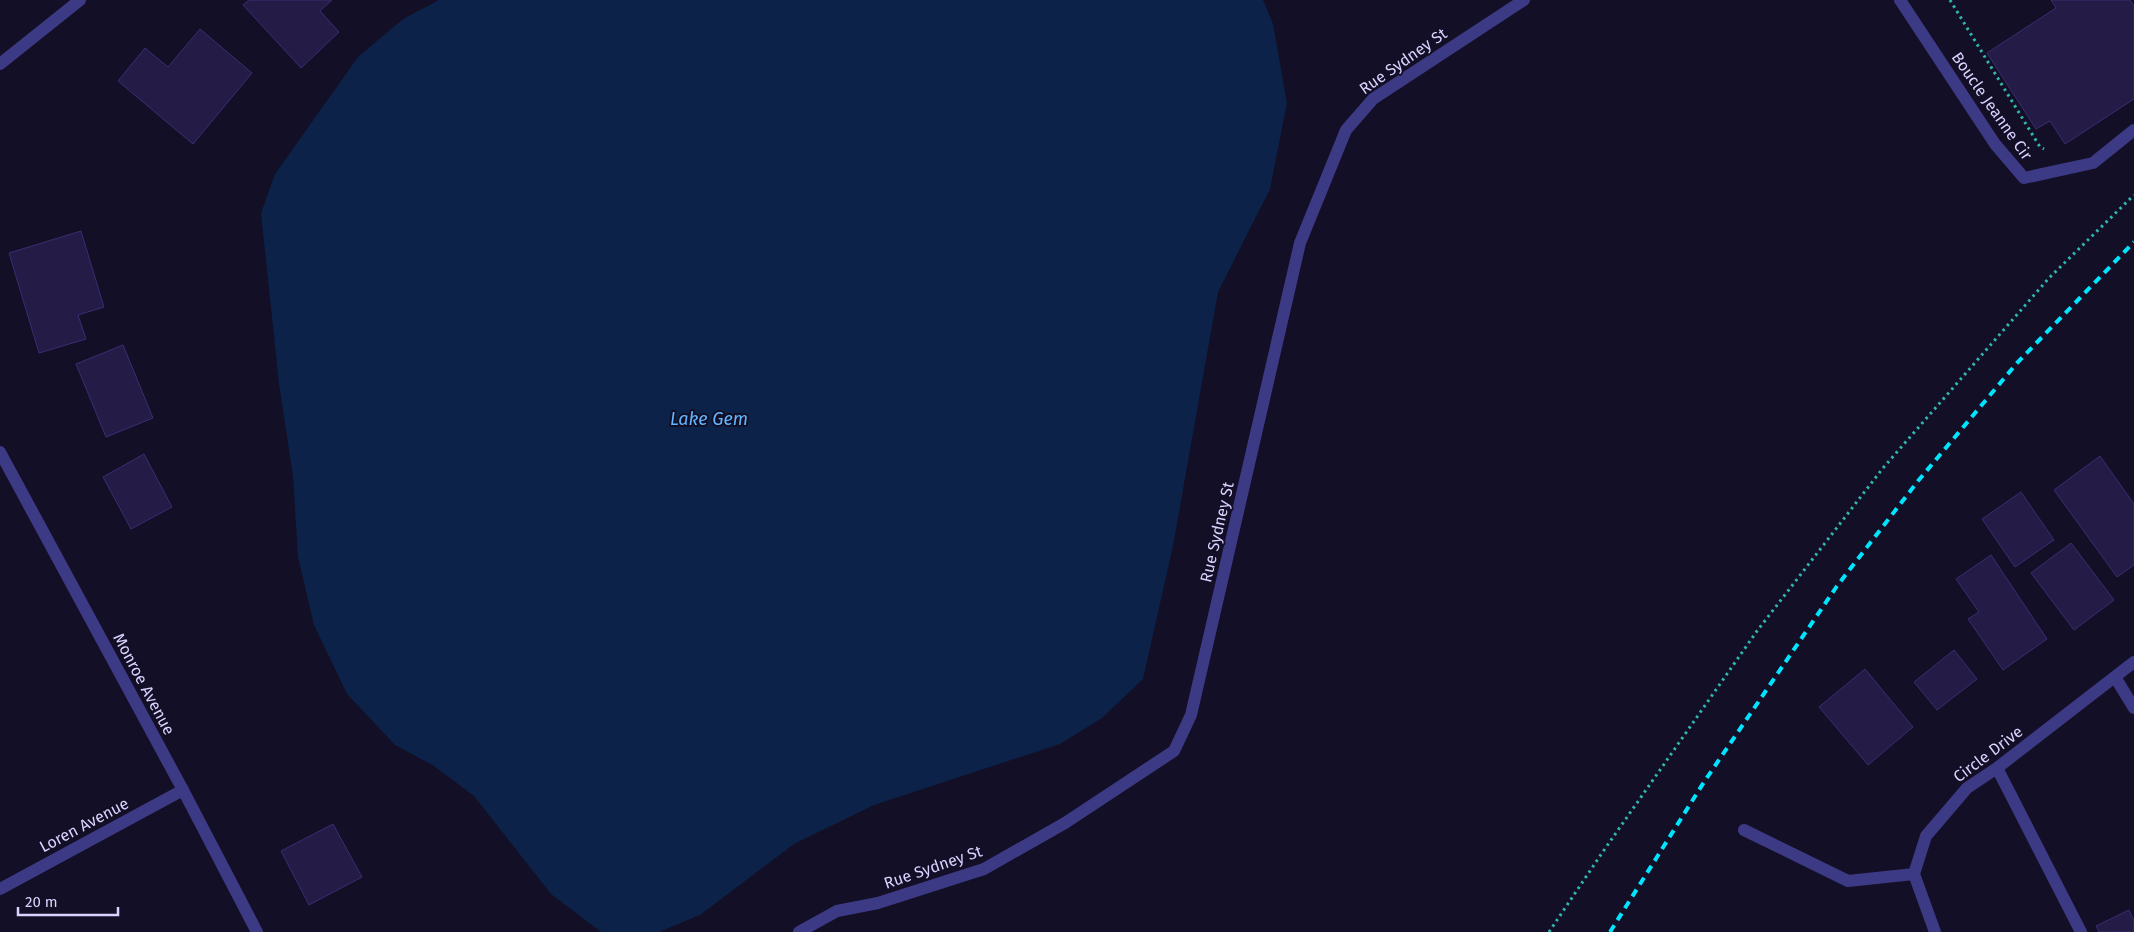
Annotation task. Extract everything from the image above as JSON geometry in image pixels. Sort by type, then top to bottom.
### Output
[{"type":"street","points":[[0,64],[80,0]]},
{"type":"street","name":"Rue Sydney St","points":[[799,932],[837,911],[878,902],[984,869],[1065,823],[1174,751],[1191,715],[1300,243],[1346,130],[1373,99],[1524,0]]},
{"type":"street","name":"Boucle Jeanne Cir","points":[[1900,0],[1995,144],[2024,178],[2093,164],[2134,130]]},
{"type":"street","name":"Monroe Avenue","points":[[0,452],[183,790],[257,932]]},
{"type":"street","name":"Circle Drive","points":[[1914,874],[1926,836],[1966,788],[1997,768],[2134,662]]},
{"type":"street","points":[[2115,677],[2134,708]]},
{"type":"street","points":[[1997,768],[2081,932]]},
{"type":"street","name":"Loren Avenue","points":[[0,889],[183,790]]},
{"type":"street","points":[[1744,830],[1848,881],[1914,874],[1935,932]]},
{"type":"path","points":[[1950,0],[2040,147],[2055,154],[2057,171]]},
{"type":"path","points":[[1549,932],[1757,631],[1883,468],[2049,278],[2134,194]]},
{"type":"water","name":"Lake Gem","points":[[439,0],[1263,0],[1273,24],[1287,103],[1270,189],[1218,292],[1173,546],[1143,679],[1102,718],[1060,744],[874,805],[794,844],[700,915],[659,932],[601,932],[551,894],[474,796],[434,766],[395,745],[347,694],[314,625],[298,557],[293,476],[279,384],[261,213],[275,174],[358,57],[403,19]]},
{"type":"building","points":[[249,0],[332,0],[320,11],[339,32],[301,68],[243,5]]},
{"type":"building","points":[[2051,0],[2130,0],[2134,6],[2134,99],[2065,144],[2050,121],[2036,129],[1987,53],[2056,8]]},
{"type":"building","points":[[200,29],[252,73],[193,144],[118,81],[145,48],[168,67]]},
{"type":"building","points":[[81,231],[104,307],[78,315],[86,339],[39,353],[9,253]]},
{"type":"building","points":[[123,345],[153,418],[106,437],[76,364]]},
{"type":"building","points":[[144,454],[172,507],[131,529],[103,477]]},
{"type":"building","points":[[2100,456],[2134,504],[2134,565],[2117,577],[2054,490]]},
{"type":"building","points":[[2021,492],[2054,540],[2015,567],[1982,519]]},
{"type":"building","points":[[2071,543],[2114,600],[2074,630],[2031,573]]},
{"type":"building","points":[[1991,555],[2047,639],[2003,670],[1968,619],[1979,612],[1956,579]]},
{"type":"building","points":[[1954,650],[1977,679],[1937,710],[1914,682]]},
{"type":"building","points":[[1865,669],[1913,727],[1868,765],[1819,707]]},
{"type":"building","points":[[333,824],[362,877],[309,905],[281,851]]},
{"type":"building","points":[[2129,910],[2134,921],[2134,932],[2099,932],[2096,926]]},
{"type":"railway","points":[[1610,932],[1704,782],[1837,586],[1918,481],[2017,363],[2134,242]]}]
